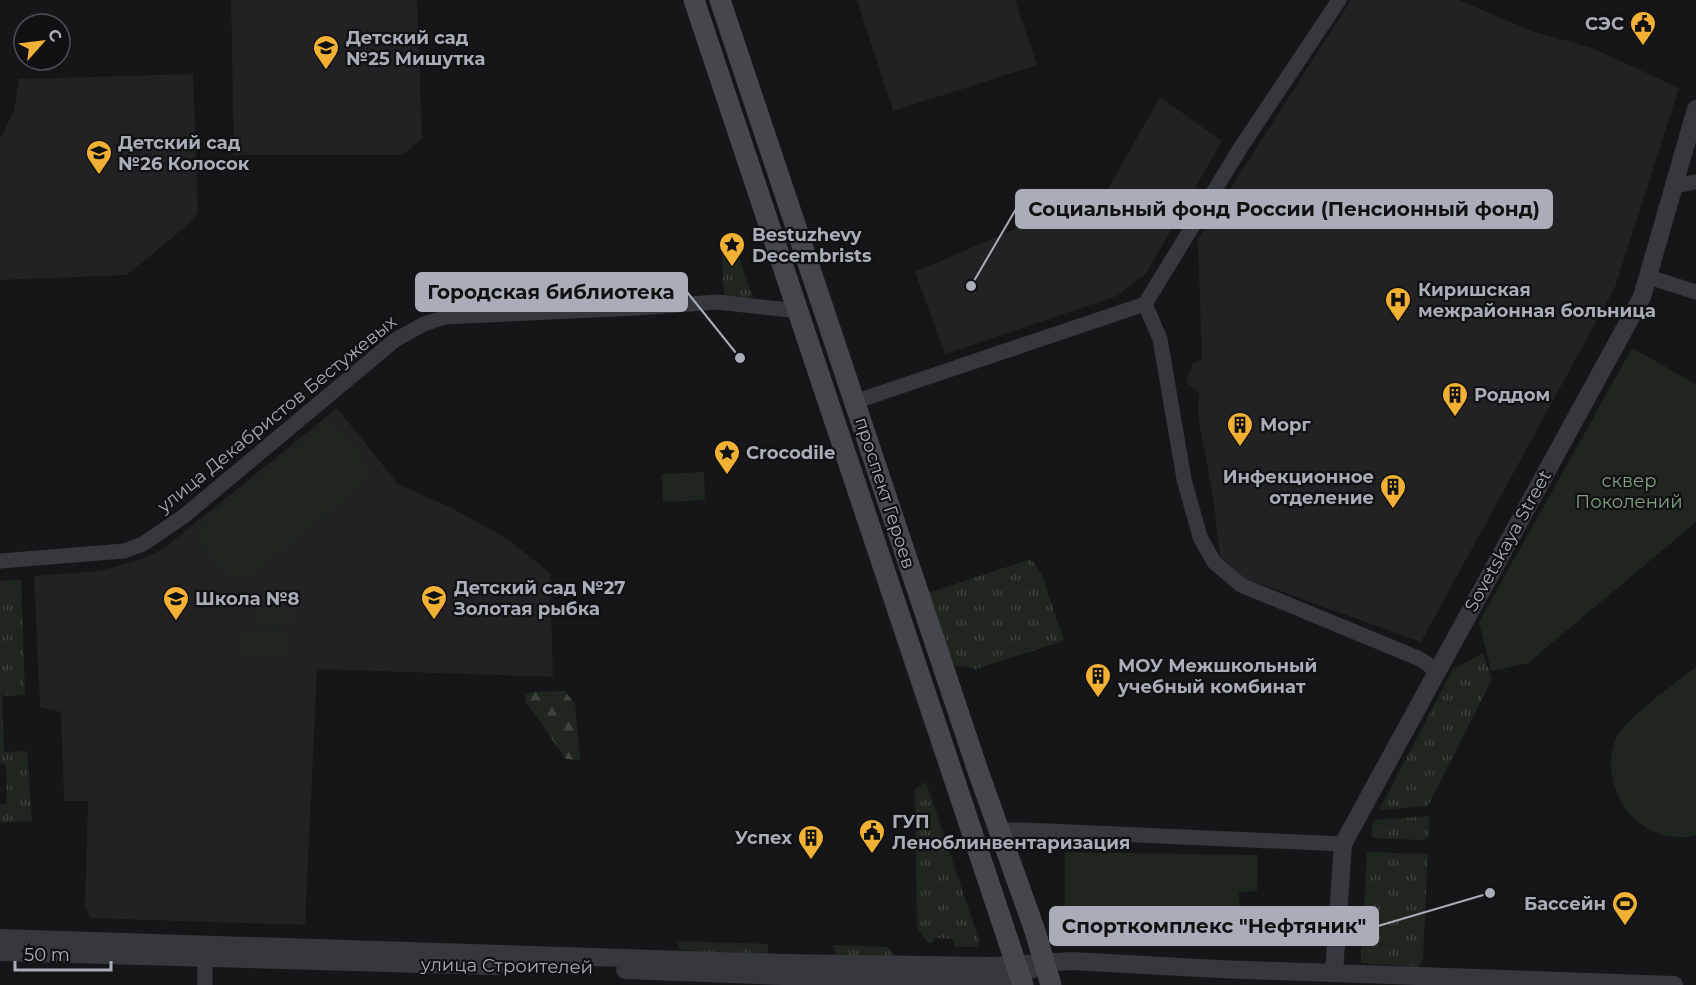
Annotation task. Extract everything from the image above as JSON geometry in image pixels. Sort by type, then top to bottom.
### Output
[{"type":"main road","name":"проспект Героев","points":[[694,0],[1020,974]]},
{"type":"main road","name":"проспект Героев","points":[[720,0],[1051,985]]},
{"type":"street","points":[[854,402],[1145,304],[1241,147],[1339,0]]},
{"type":"street","name":"Sovetskaya Street","points":[[1334,973],[1343,844],[1642,297],[1696,109]]},
{"type":"street","points":[[1674,186],[1696,182]]},
{"type":"street","points":[[1649,277],[1696,292]]},
{"type":"street","name":"улица Декабристов Бестужевых","points":[[0,561],[124,551],[143,544],[184,516],[395,340],[408,331],[434,320],[459,315],[637,308],[717,302],[798,311]]},
{"type":"street","points":[[1145,304],[1160,339],[1184,479],[1200,537],[1214,562],[1241,585],[1420,659],[1428,664],[1435,673]]},
{"type":"street","points":[[999,830],[1343,844]]},
{"type":"street","name":"улица Строителей","points":[[0,938],[205,951],[993,966],[1020,974],[1045,964],[1072,961],[1533,983],[1674,985]]},
{"type":"street","points":[[205,951],[205,985]]},
{"type":"street","name":"улица Строителей","points":[[0,952],[110,954],[205,951]]},
{"type":"shaded area","name":"Детский сад №25 Мишутка","points":[[231,0],[417,0],[422,139],[402,155],[234,155]]},
{"type":"shaded area","points":[[857,0],[1015,0],[1037,65],[893,111]]},
{"type":"shaded area","name":"Киришская межрайонная больница","points":[[1351,0],[1458,0],[1535,32],[1592,48],[1679,88],[1615,287],[1421,642],[1244,578],[1220,556],[1213,497],[1198,416],[1199,393],[1186,382],[1193,363],[1202,359],[1198,239]]},
{"type":"shaded area","name":"Детский сад №26 Колосок","points":[[193,74],[198,213],[185,227],[127,275],[0,280],[0,139],[14,110],[19,79]]},
{"type":"shaded area","points":[[1160,97],[1222,141],[1146,274],[1117,296],[945,354],[915,272],[1108,189]]},
{"type":"shaded area","name":"Школа №8","points":[[337,408],[398,484],[452,508],[509,540],[550,573],[553,677],[317,669],[305,925],[90,918],[85,907],[88,801],[64,801],[61,712],[40,707],[34,576],[98,571],[137,561],[163,549]]},
{"type":"green space","points":[[721,235],[724,239],[731,236],[753,297],[748,299],[724,297]]},
{"type":"green space","name":"сквер Поколений","points":[[1632,348],[1696,384],[1696,522],[1528,663],[1491,671],[1479,622]]},
{"type":"green space","points":[[325,423],[355,443],[371,477],[252,575],[233,580],[197,539],[207,519]]},
{"type":"green space","points":[[704,472],[705,500],[663,502],[662,474]]},
{"type":"green space","points":[[1031,559],[1042,575],[1064,641],[975,669],[953,665],[928,593]]},
{"type":"green space","points":[[21,580],[25,695],[2,696],[4,752],[27,751],[32,821],[0,823],[0,805],[7,804],[6,764],[0,764],[0,581]]},
{"type":"green space","points":[[257,607],[291,608],[291,627],[257,627]]},
{"type":"green space","points":[[240,631],[290,632],[290,659],[240,658]]},
{"type":"green space","points":[[1483,653],[1492,679],[1428,806],[1379,810],[1453,669]]},
{"type":"green space","points":[[1696,667],[1696,835],[1678,837],[1661,835],[1646,828],[1623,805],[1612,774],[1611,757],[1615,741],[1629,722],[1651,701]]},
{"type":"green space","points":[[565,691],[575,704],[580,760],[566,759],[526,702],[525,695],[531,692]]},
{"type":"green space","points":[[926,782],[979,940],[979,947],[954,947],[953,939],[935,938],[933,943],[928,943],[917,928],[915,789]]},
{"type":"green space","points":[[1429,816],[1429,836],[1422,840],[1374,838],[1371,835],[1373,824],[1377,820]]},
{"type":"green space","points":[[1065,852],[1258,855],[1257,891],[1239,892],[1239,920],[1255,920],[1254,927],[1237,945],[1065,941]]},
{"type":"green space","points":[[1367,852],[1428,854],[1423,958],[1419,967],[1361,963]]},
{"type":"green space","points":[[676,941],[768,944],[768,951],[763,956],[681,950]]},
{"type":"green space","points":[[832,945],[887,947],[894,955],[887,958],[838,958]]},
{"type":"place","name":"СЭС","points":[[1643,47]]},
{"type":"place","name":"Детский сад №25 Мишутка","points":[[326,71]]},
{"type":"place","name":"Детский сад №26 Колосок","points":[[99,176]]},
{"type":"place","name":"Bestuzhevy Decembrists","points":[[732,268]]},
{"type":"place","name":"Социальный фонд России (Пенсионный фонд)","points":[[971,286]]},
{"type":"place","name":"Киришская межрайонная больница","points":[[1398,323]]},
{"type":"place","name":"Городская библиотека","points":[[740,358]]},
{"type":"place","name":"Роддом","points":[[1455,418]]},
{"type":"place","name":"Морг","points":[[1240,448]]},
{"type":"place","name":"Crocodile","points":[[727,476]]},
{"type":"place","name":"Инфекционное отделение","points":[[1393,510]]},
{"type":"place","name":"Детский сад №27 Золотая рыбка","points":[[434,621]]},
{"type":"place","name":"Школа №8","points":[[176,622]]},
{"type":"place","name":"МОУ Межшкольный учебный комбинат","points":[[1098,699]]},
{"type":"place","name":"ГУП Леноблинвентаризация","points":[[872,855]]},
{"type":"place","name":"Успех","points":[[811,861]]},
{"type":"place","name":"Спорткомплекс \"Нефтяник\"","points":[[1490,893]]},
{"type":"place","name":"Бассейн","points":[[1625,927]]}]
